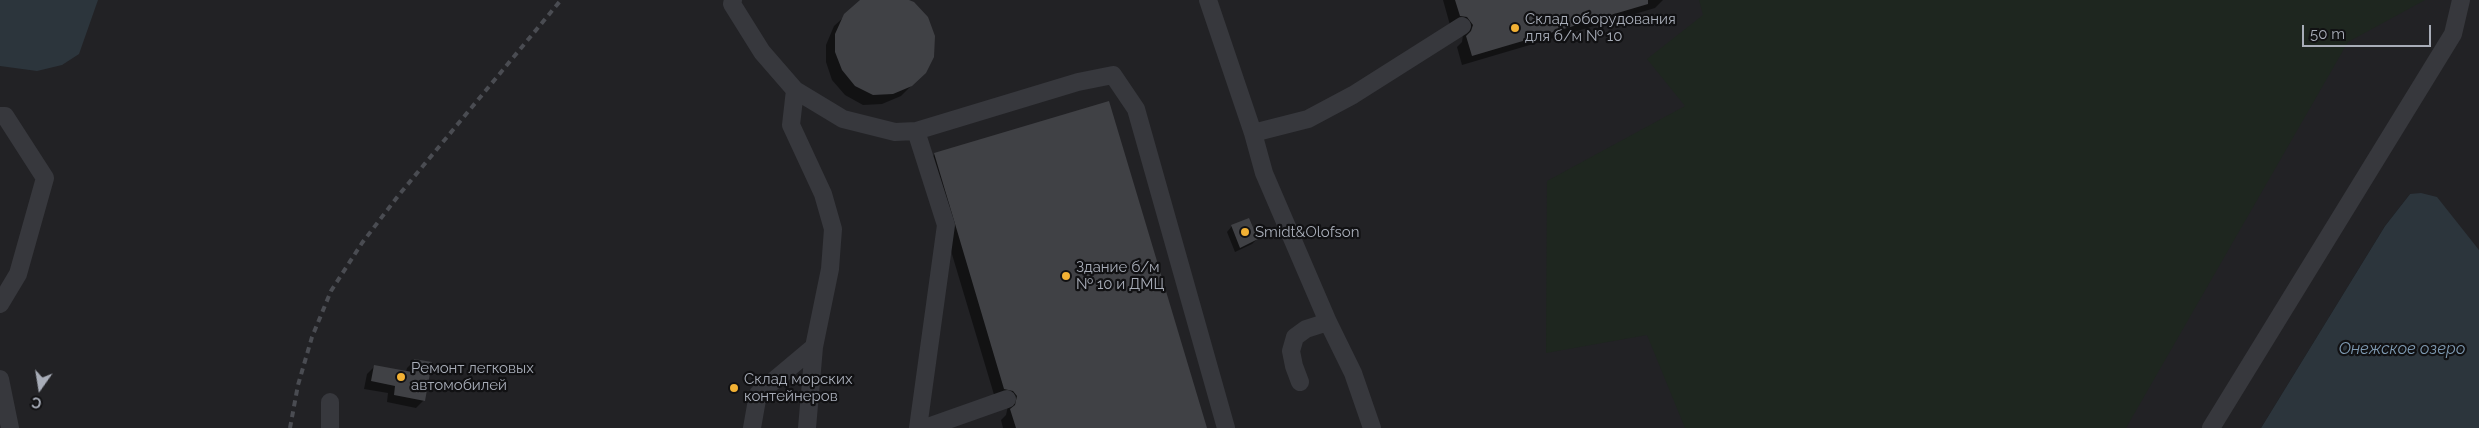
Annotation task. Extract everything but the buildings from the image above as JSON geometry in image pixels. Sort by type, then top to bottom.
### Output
[{"type":"lane","points":[[733,0],[732,4],[762,52],[795,90],[843,120],[895,132],[916,131],[1078,82],[1113,75],[1136,109],[1226,428]]},
{"type":"lane","points":[[1208,0],[1253,133],[1264,173],[1328,322],[1353,373],[1372,428]]},
{"type":"lane","points":[[2211,428],[2453,34],[2461,0]]},
{"type":"lane","points":[[1253,133],[1308,119],[1353,94],[1462,26]]},
{"type":"lane","points":[[795,90],[791,124],[823,194],[833,229],[830,270],[814,347],[807,428]]},
{"type":"lane","points":[[0,116],[5,116],[45,178],[18,274],[0,304]]},
{"type":"lane","points":[[916,131],[946,225],[918,428]]},
{"type":"lane","points":[[1300,382],[1294,366],[1292,351],[1296,337],[1306,329],[1328,322]]},
{"type":"lane","points":[[752,428],[758,394],[814,347]]},
{"type":"lane","points":[[0,379],[10,428]]},
{"type":"lane","points":[[925,428],[1007,399]]},
{"type":"lane","points":[[330,402],[330,428]]},
{"type":"shaded area","points":[[0,0],[2479,0],[2479,250],[2410,194],[2385,226],[2261,428],[0,428]]},
{"type":"shaded area","points":[[1699,0],[2425,0],[2348,42],[2126,428],[1685,428],[1647,335],[1546,353],[1547,181],[1685,106],[1647,59],[1703,15]]},
{"type":"water","points":[[0,0],[98,0],[79,54],[62,65],[37,71],[0,66]]},
{"type":"water","name":"Онежское озеро","points":[[2421,193],[2437,197],[2479,250],[2479,428],[2261,428],[2385,226],[2410,194]]},
{"type":"railway","points":[[290,428],[298,385],[312,337],[331,291],[362,243],[398,196],[561,0]]},
{"type":"place","name":"Склад оборудования для б/м № 10","points":[[1515,28]]},
{"type":"place","name":"Smidt&Olofson","points":[[1245,232]]},
{"type":"place","name":"Здание б/м № 10 и ДМЦ","points":[[1066,276]]},
{"type":"place","name":"Ремонт легковых автомобилей","points":[[401,377]]},
{"type":"place","name":"Склад морских контейнеров","points":[[734,388]]}]
